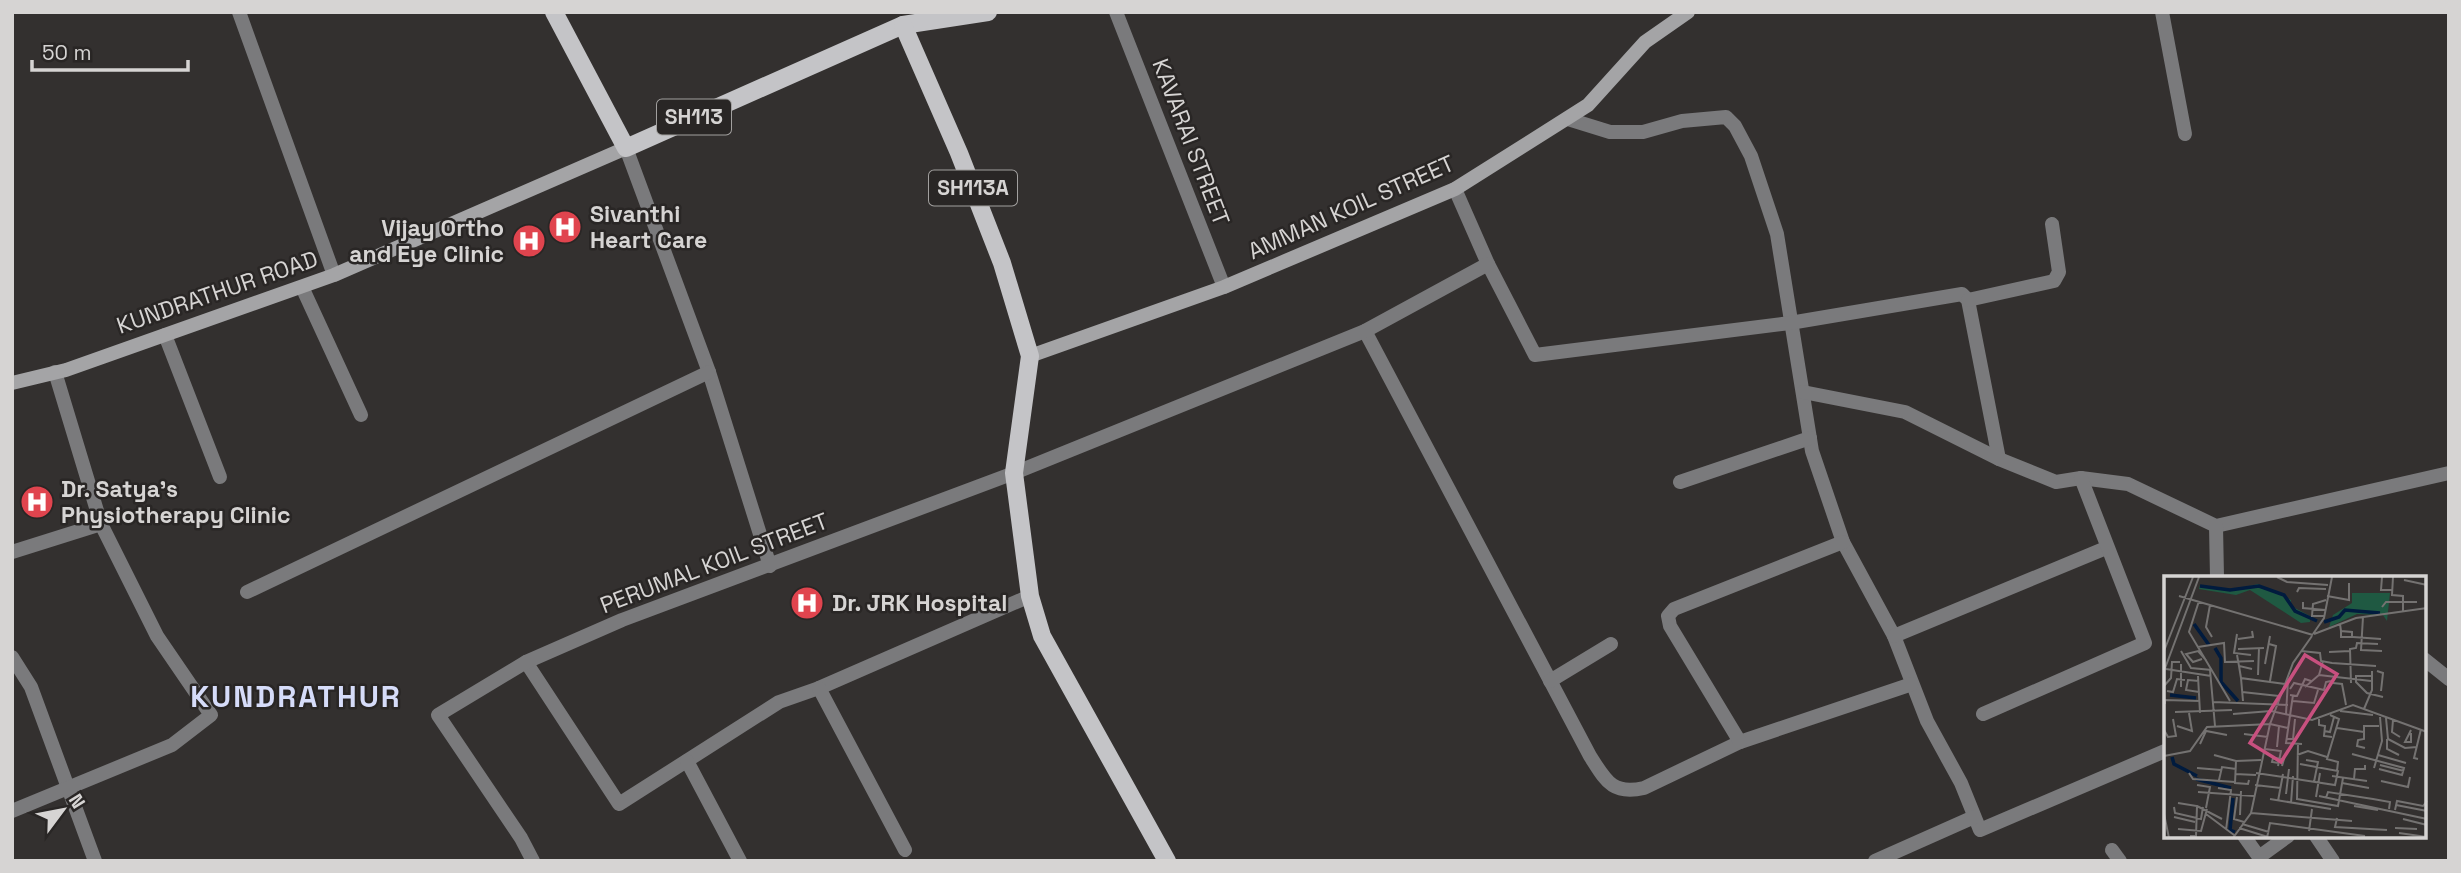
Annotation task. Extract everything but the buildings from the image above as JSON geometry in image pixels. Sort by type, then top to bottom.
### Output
[{"type":"main road","points":[[554,12],[626,148]]},
{"type":"main road","name":"SH113","points":[[626,148],[898,19],[988,12]]},
{"type":"main road","name":"SH113A","points":[[898,19],[959,153],[1002,263],[1030,356],[1014,473],[1030,596],[1042,636],[1167,861]]},
{"type":"street","points":[[239,12],[334,275]]},
{"type":"street","name":"KAVARAI STREET","points":[[1116,12],[1224,287]]},
{"type":"street","name":"AMMAN KOIL STREET","points":[[1030,356],[1224,287],[1455,189],[1588,105],[1644,43],[1688,12]]},
{"type":"street","points":[[2162,12],[2185,134]]},
{"type":"street","points":[[1568,119],[1610,132],[1643,132],[1682,121],[1726,117],[1735,126],[1751,156],[1777,234],[1810,438],[1843,542],[1894,636],[1912,684],[1980,830],[2164,751]]},
{"type":"street","points":[[626,148],[709,372],[770,566]]},
{"type":"street","name":"KUNDRATHUR ROAD","points":[[12,383],[55,372],[166,335],[334,275],[626,148]]},
{"type":"street","points":[[1455,189],[1488,264],[1535,355],[1790,323],[1955,293],[1962,294],[1968,300],[1999,459]]},
{"type":"street","points":[[1968,300],[2054,281],[2059,272],[2052,224]]},
{"type":"street","name":"PERUMAL KOIL STREET","points":[[533,861],[521,838],[438,715],[526,662],[622,620],[1014,473],[1364,331],[1488,264]]},
{"type":"street","points":[[302,287],[361,415]]},
{"type":"street","points":[[1364,331],[1550,681],[1608,783],[1627,792],[1644,788],[1740,741],[1912,684]]},
{"type":"street","points":[[166,335],[220,477]]},
{"type":"street","points":[[12,811],[68,791],[172,745],[211,715],[157,636],[101,524],[55,372]]},
{"type":"street","points":[[247,592],[709,372]]},
{"type":"street","points":[[1803,392],[1905,412],[1999,459],[2056,482],[2081,478],[2128,484],[2216,526],[2449,473]]},
{"type":"street","points":[[1680,482],[1810,438]]},
{"type":"street","points":[[1983,714],[2145,643],[2081,478]]},
{"type":"street","points":[[12,552],[101,524]]},
{"type":"street","points":[[2216,526],[2217,576]]},
{"type":"street","points":[[1740,741],[1670,626],[1668,615],[1674,609],[1843,542]]},
{"type":"street","points":[[1894,636],[2106,548]]},
{"type":"street","points":[[526,662],[618,804],[779,702],[819,688],[1030,596]]},
{"type":"street","points":[[1550,681],[1611,644]]},
{"type":"street","points":[[12,657],[31,687],[95,861]]},
{"type":"street","points":[[2426,662],[2449,679]]},
{"type":"street","points":[[819,688],[905,850]]},
{"type":"street","points":[[687,761],[740,861]]},
{"type":"street","points":[[1875,861],[1901,855],[1974,817]]},
{"type":"street","points":[[2245,838],[2259,859],[2285,838]]},
{"type":"street","points":[[2317,838],[2333,861]]},
{"type":"place","name":"Sivanthi Heart Care","points":[[565,227]]},
{"type":"place","name":"Vijay Ortho and Eye Clinic","points":[[529,241]]},
{"type":"place","name":"Dr. Satya's Physiotherapy Clinic","points":[[37,502]]},
{"type":"place","name":"Dr. JRK Hospital","points":[[807,603]]},
{"type":"district","name":"KUNDRATHUR","points":[[296,697]]}]
